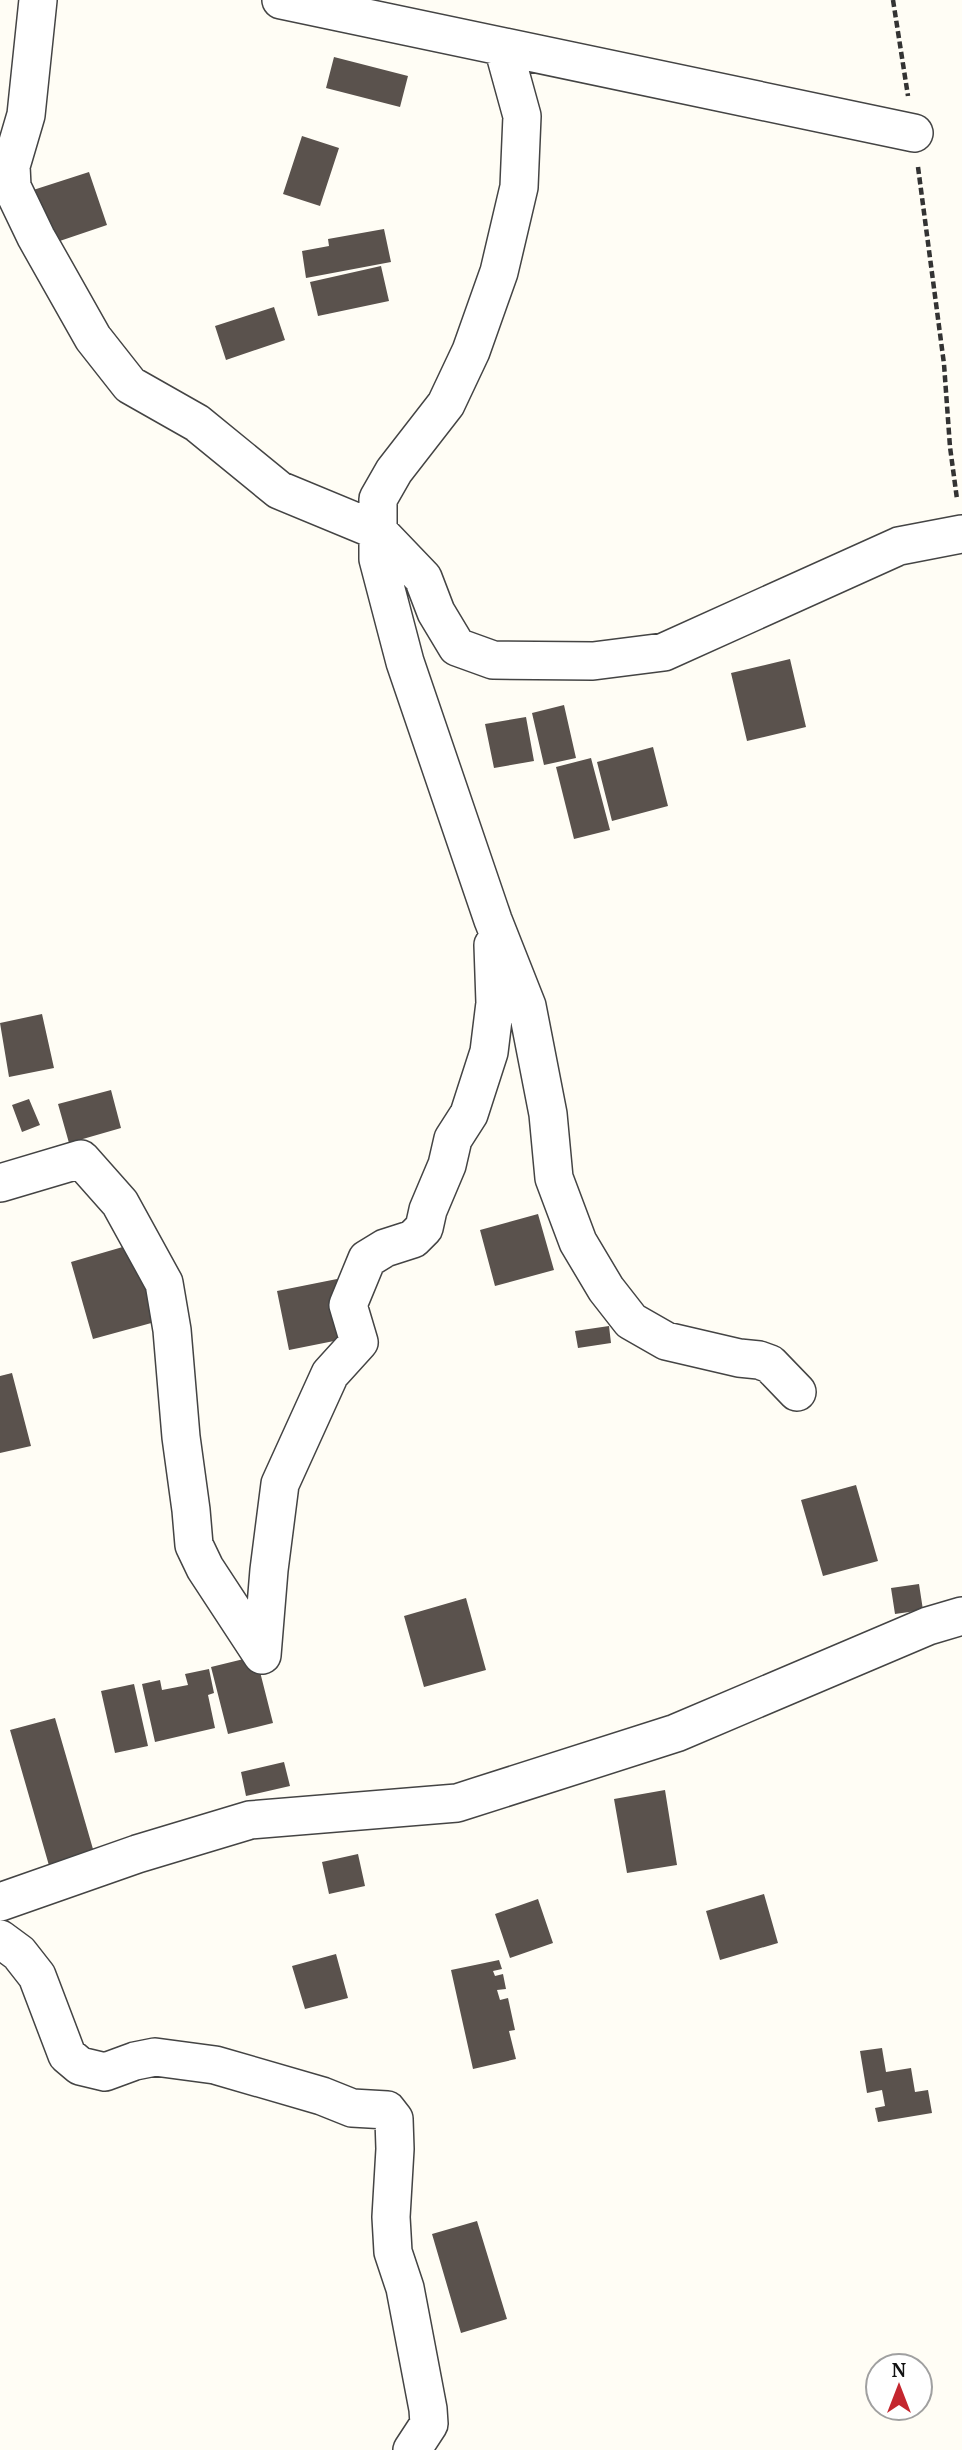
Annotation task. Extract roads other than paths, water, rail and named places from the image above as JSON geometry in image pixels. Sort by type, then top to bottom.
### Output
[{"type":"street","points":[[38,0],[26,116],[11,166],[12,187],[36,237],[93,338],[130,385],[197,423],[279,490],[378,531],[423,578],[436,612],[457,647],[493,660],[593,662],[664,652],[899,546],[962,534]]},
{"type":"street","points":[[281,0],[914,133]]},
{"type":"street","points":[[503,47],[522,116],[519,187],[499,272],[471,351],[446,404],[394,471],[378,499],[378,559],[405,662],[493,920],[527,1006],[548,1114],[554,1178],[578,1242],[606,1289],[631,1321],[666,1340],[769,1364],[797,1392]]},
{"type":"street","points":[[0,1182],[81,1159],[120,1203],[164,1283],[172,1330],[194,1545],[262,1655],[268,1570],[280,1484],[330,1374],[359,1342],[348,1305],[367,1259],[385,1248],[412,1239],[424,1228],[428,1210],[447,1165],[453,1139],[469,1114],[489,1052],[495,1003],[493,920]]},
{"type":"street","points":[[0,1902],[138,1854],[250,1820],[457,1803],[676,1733],[890,1642],[962,1616]]},
{"type":"street","points":[[0,1939],[19,1953],[37,1976],[67,2055],[80,2066],[105,2072],[155,2057],[215,2065],[352,2108],[387,2110],[394,2119],[391,2217],[393,2252],[405,2288],[428,2409],[429,2424],[412,2450]]}]
